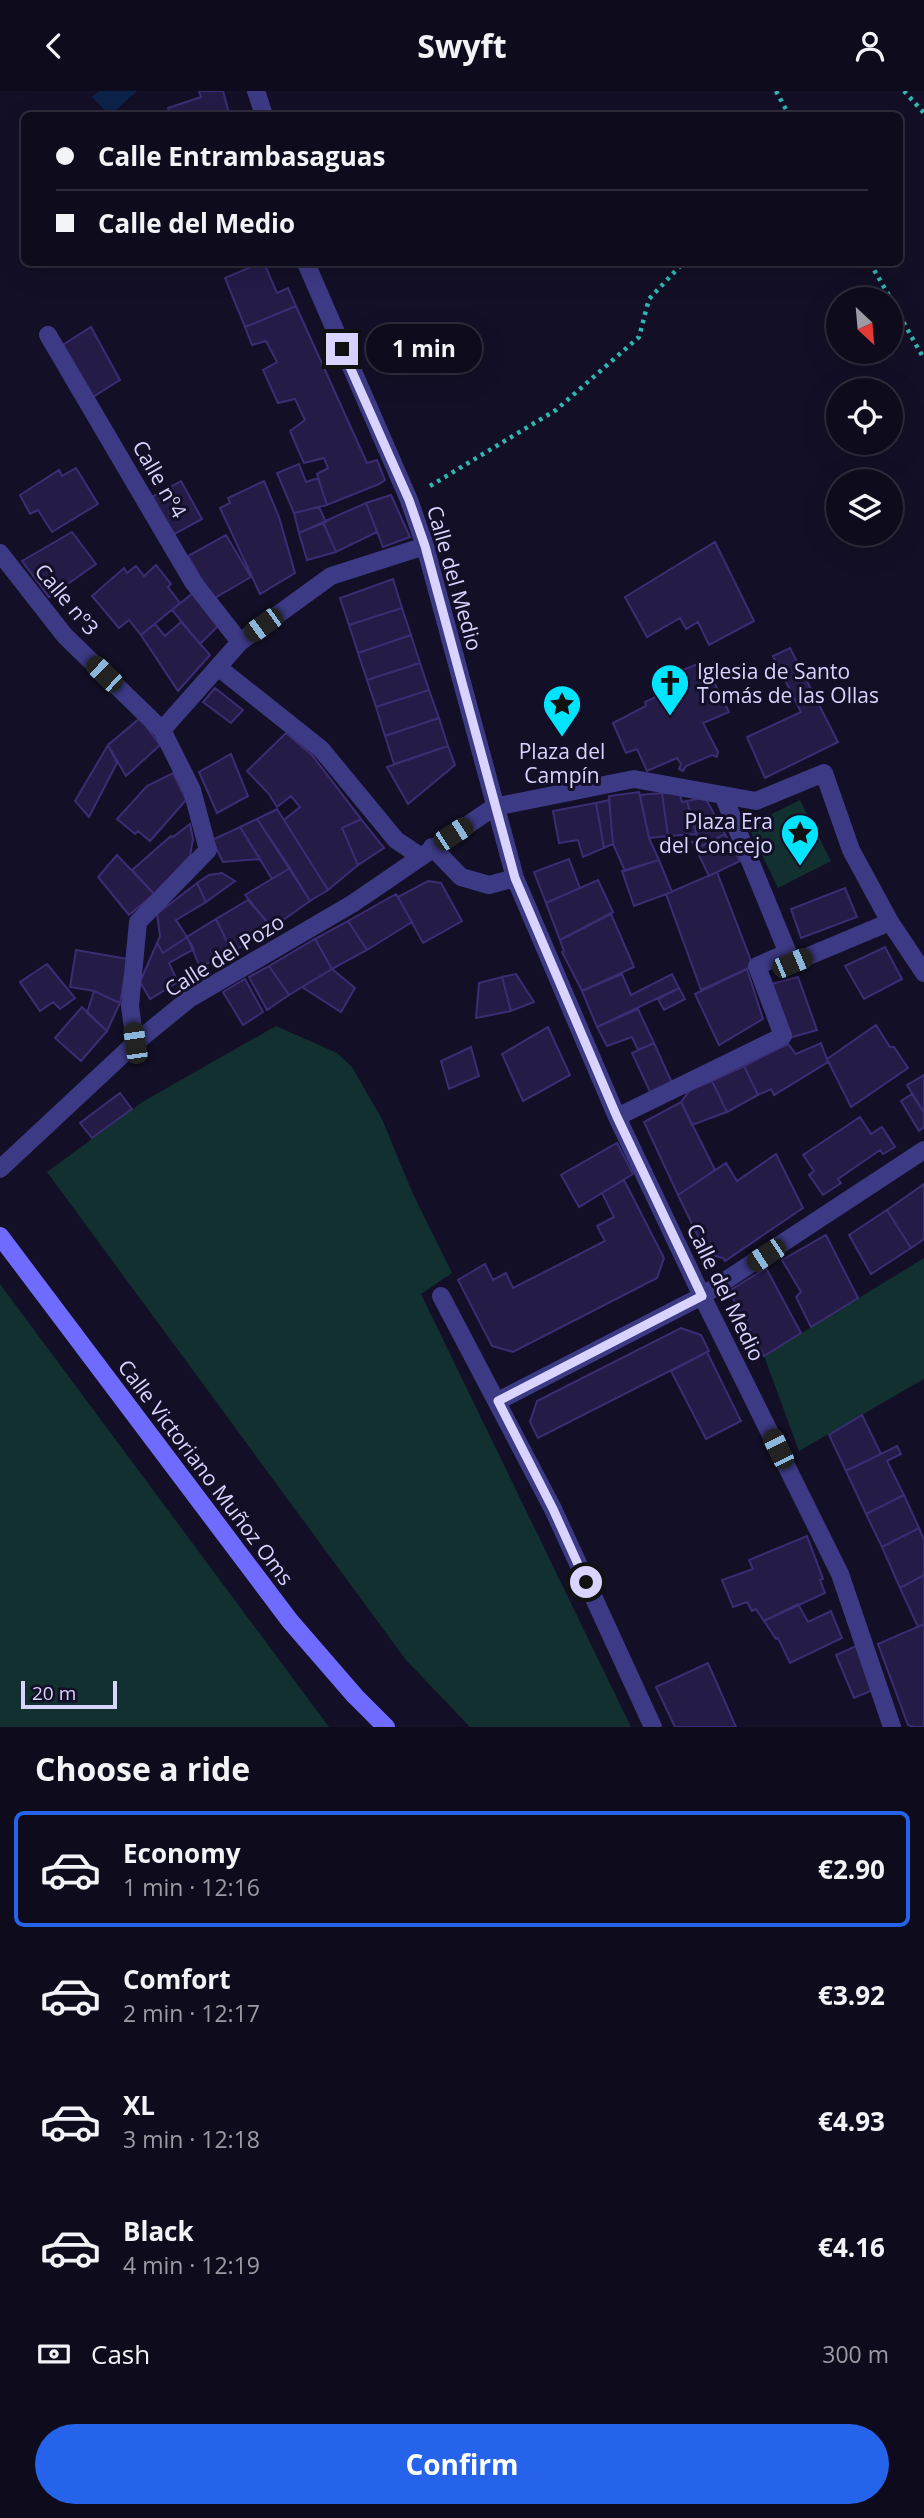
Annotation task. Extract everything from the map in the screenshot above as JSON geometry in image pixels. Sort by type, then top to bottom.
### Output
[{"type":"street","points":[[256,91],[263,112]]},
{"type":"street","name":"Calle del Medio","points":[[307,266],[409,500],[425,546],[515,878],[617,1117],[702,1296],[840,1574],[892,1727]]},
{"type":"street","name":"Calle nº4","points":[[48,335],[194,582],[240,642]]},
{"type":"street","points":[[162,730],[240,642],[331,576],[425,546]]},
{"type":"street","name":"Calle nº3","points":[[0,553],[65,636],[162,730],[192,790],[208,850],[138,922],[130,1006],[135,1043]]},
{"type":"street","points":[[219,668],[321,749],[396,840],[426,852],[461,877],[489,885],[515,878]]},
{"type":"street","points":[[494,807],[634,779],[756,801],[824,772],[851,850],[890,922],[924,973]]},
{"type":"street","points":[[723,795],[792,963],[890,922]]},
{"type":"street","name":"Calle del Pozo","points":[[0,1169],[135,1043],[189,999],[352,904],[494,807]]},
{"type":"street","points":[[617,1117],[783,1036],[757,965],[787,953]]},
{"type":"street","points":[[498,1401],[702,1296],[924,1150]]},
{"type":"street","name":"Calle Victoriano Muñoz Oms","points":[[0,1236],[290,1621],[355,1696],[386,1727]]},
{"type":"street","points":[[441,1297],[553,1509],[653,1727]]},
{"type":"path","points":[[776,91],[787,112]]},
{"type":"path","points":[[904,91],[924,113]]},
{"type":"path","points":[[409,500],[556,410],[639,337],[649,299],[680,266]]},
{"type":"path","points":[[872,266],[884,287]]},
{"type":"path","points":[[903,321],[924,359]]},
{"type":"green space","points":[[800,800],[831,861],[778,888],[748,826]]},
{"type":"green space","points":[[276,1026],[337,1053],[352,1067],[382,1119],[413,1194],[452,1273],[421,1294],[631,1727],[470,1727],[406,1660],[47,1172],[144,1101]]},
{"type":"green space","points":[[924,1258],[924,1379],[799,1451],[764,1356]]},
{"type":"green space","points":[[0,1284],[329,1727],[0,1727]]},
{"type":"water","points":[[99,91],[137,91],[113,112],[107,112],[92,97]]},
{"type":"building","points":[[199,91],[223,91],[229,112],[169,112],[168,108],[201,97]]},
{"type":"building","points":[[253,266],[265,266],[277,293],[288,288],[296,306],[245,327],[225,278]]},
{"type":"building","points":[[296,306],[367,463],[377,460],[385,480],[327,505],[317,474],[328,468],[324,458],[304,463],[290,431],[305,420],[295,399],[278,403],[263,370],[277,362],[266,341],[252,345],[245,327]]},
{"type":"building","points":[[91,327],[120,380],[91,398],[61,346]]},
{"type":"building","points":[[299,464],[306,482],[318,478],[327,505],[294,513],[277,473]]},
{"type":"building","points":[[76,468],[98,504],[52,532],[38,510],[30,514],[20,495],[59,470],[62,476]]},
{"type":"building","points":[[181,481],[202,519],[171,536],[150,498]]},
{"type":"building","points":[[264,481],[279,517],[295,573],[260,594],[220,508],[230,503],[228,498]]},
{"type":"building","points":[[391,495],[410,537],[383,547],[366,503]]},
{"type":"building","points":[[366,503],[377,532],[336,552],[323,522]]},
{"type":"building","points":[[319,507],[326,522],[299,533],[294,513]]},
{"type":"building","points":[[323,522],[336,552],[307,560],[299,533]]},
{"type":"building","points":[[72,532],[96,564],[49,597],[22,561]]},
{"type":"building","points":[[226,535],[251,577],[213,599],[188,556]]},
{"type":"building","points":[[715,542],[754,621],[709,645],[698,622],[686,629],[680,618],[647,637],[625,597]]},
{"type":"building","points":[[156,565],[171,584],[168,587],[180,603],[141,635],[129,620],[119,628],[92,596],[124,568],[127,573],[136,566],[144,576]]},
{"type":"building","points":[[393,579],[402,608],[349,625],[340,598]]},
{"type":"building","points":[[193,593],[220,624],[200,644],[172,610]]},
{"type":"building","points":[[402,608],[411,635],[358,653],[349,625]]},
{"type":"building","points":[[181,622],[210,655],[178,691],[141,635],[155,624],[165,636]]},
{"type":"building","points":[[411,635],[420,663],[367,680],[358,653]]},
{"type":"building","points":[[790,648],[838,742],[765,778],[747,737],[801,712],[773,656]]},
{"type":"building","points":[[420,663],[429,690],[376,707],[367,680]]},
{"type":"building","name":"Iglesia de Santo Tomás de las Ollas","points":[[700,663],[706,674],[710,674],[729,712],[703,723],[718,752],[717,757],[712,755],[686,766],[683,771],[679,769],[681,764],[677,758],[647,771],[637,749],[626,753],[613,723],[646,706],[645,702],[675,688],[668,676]]},
{"type":"building","points":[[215,688],[243,710],[231,723],[203,702]]},
{"type":"building","points":[[429,690],[439,718],[385,736],[376,707]]},
{"type":"building","points":[[140,718],[160,745],[126,776],[108,745]]},
{"type":"building","points":[[439,718],[448,746],[394,764],[385,736]]},
{"type":"building","points":[[286,733],[312,755],[361,819],[342,828],[358,865],[328,890],[284,820],[300,807],[291,796],[277,807],[269,794],[247,771]]},
{"type":"building","points":[[108,745],[117,763],[89,817],[75,801]]},
{"type":"building","points":[[448,746],[455,765],[408,804],[387,767]]},
{"type":"building","points":[[231,754],[248,796],[217,813],[199,772]]},
{"type":"building","points":[[173,773],[186,800],[150,841],[138,831],[135,834],[117,819],[147,786]]},
{"type":"building","points":[[639,792],[649,838],[659,860],[625,871],[613,844],[609,796]]},
{"type":"building","points":[[679,792],[682,802],[687,801],[697,834],[668,836],[662,793]]},
{"type":"building","points":[[662,793],[668,836],[649,838],[640,795]]},
{"type":"building","points":[[706,799],[725,834],[696,849],[692,842],[698,841],[687,801]]},
{"type":"building","points":[[609,800],[613,844],[604,848],[596,803]]},
{"type":"building","points":[[596,803],[604,848],[583,857],[578,840],[559,843],[553,811]]},
{"type":"building","points":[[277,809],[328,890],[310,901],[257,819]]},
{"type":"building","points":[[257,819],[290,868],[272,879],[240,827]]},
{"type":"building","points":[[361,819],[384,848],[358,865],[342,828]]},
{"type":"building","points":[[190,824],[193,839],[190,856],[154,894],[132,870],[171,836]]},
{"type":"building","points":[[240,827],[260,859],[223,862],[212,840]]},
{"type":"building","points":[[725,834],[740,861],[709,876],[696,849]]},
{"type":"building","points":[[117,855],[154,894],[129,915],[98,877]]},
{"type":"building","points":[[569,859],[580,888],[546,903],[534,872]]},
{"type":"building","points":[[659,860],[672,892],[634,906],[622,871]]},
{"type":"building","points":[[290,868],[310,901],[272,928],[245,895]]},
{"type":"building","points":[[717,872],[753,966],[701,990],[666,894]]},
{"type":"building","points":[[222,873],[235,881],[206,902],[197,883],[209,875]]},
{"type":"building","points":[[598,880],[613,912],[560,940],[546,903]]},
{"type":"building","points":[[428,881],[441,883],[462,921],[423,943],[398,897]]},
{"type":"building","points":[[197,883],[206,902],[176,920],[187,937],[163,953],[157,943],[160,936],[157,914]]},
{"type":"building","points":[[845,888],[857,917],[801,938],[791,909]]},
{"type":"building","points":[[396,894],[412,922],[367,950],[348,921]]},
{"type":"building","points":[[248,900],[272,928],[232,952],[216,919]]},
{"type":"building","points":[[611,914],[634,967],[582,991],[562,952],[564,951],[560,940]]},
{"type":"building","points":[[216,919],[232,952],[200,967],[187,937]]},
{"type":"building","points":[[348,921],[367,950],[332,969],[315,939]]},
{"type":"building","points":[[187,937],[194,949],[169,963],[178,982],[150,999],[140,982],[157,943],[163,953]]},
{"type":"building","points":[[315,939],[332,969],[289,995],[269,966]]},
{"type":"building","points":[[885,947],[902,979],[864,999],[845,966]]},
{"type":"building","points":[[76,950],[128,959],[120,1003],[94,991],[70,987]]},
{"type":"building","points":[[47,964],[75,998],[60,1009],[53,1002],[40,1011],[20,982]]},
{"type":"building","points":[[269,966],[289,995],[267,1010],[249,977]]},
{"type":"building","points":[[332,969],[355,988],[341,1012],[302,987]]},
{"type":"building","points":[[747,969],[763,1019],[719,1045],[695,994]]},
{"type":"building","points":[[516,974],[534,1002],[511,1011],[502,977]]},
{"type":"building","points":[[622,974],[631,995],[672,974],[679,988],[597,1027],[582,991]]},
{"type":"building","points":[[502,977],[511,1011],[476,1018],[479,983]]},
{"type":"building","points":[[798,977],[817,1030],[789,1038],[768,985]]},
{"type":"building","points":[[245,979],[263,1012],[243,1025],[223,992]]},
{"type":"building","points":[[679,988],[685,999],[664,1010],[658,999]]},
{"type":"building","points":[[94,991],[120,1003],[107,1031],[87,1013]]},
{"type":"building","points":[[82,1007],[107,1031],[81,1061],[55,1038]]},
{"type":"building","points":[[638,1009],[654,1043],[638,1050],[632,1037],[607,1046],[597,1027]]},
{"type":"building","points":[[876,1025],[908,1068],[851,1107],[827,1059]]},
{"type":"building","points":[[548,1027],[570,1075],[523,1101],[502,1054]]},
{"type":"building","points":[[654,1043],[672,1083],[651,1094],[632,1053]]},
{"type":"building","points":[[821,1043],[828,1062],[774,1095],[771,1089],[758,1095],[744,1066],[788,1044],[796,1054]]},
{"type":"building","points":[[471,1047],[479,1076],[449,1089],[441,1061]]},
{"type":"building","points":[[744,1066],[758,1095],[727,1112],[712,1081]]},
{"type":"building","points":[[924,1075],[924,1113],[907,1085]]},
{"type":"building","points":[[712,1081],[727,1112],[692,1125],[681,1102],[690,1090]]},
{"type":"building","points":[[120,1093],[132,1109],[92,1138],[80,1123]]},
{"type":"building","points":[[912,1094],[924,1113],[924,1127],[919,1131],[901,1101]]},
{"type":"building","points":[[681,1102],[715,1170],[678,1195],[644,1122]]},
{"type":"building","points":[[860,1117],[871,1134],[882,1127],[895,1147],[883,1154],[880,1150],[838,1179],[841,1183],[823,1195],[809,1175],[814,1171],[803,1155]]},
{"type":"building","points":[[617,1143],[633,1174],[579,1207],[561,1175]]},
{"type":"building","points":[[776,1154],[803,1208],[725,1261],[712,1255],[708,1257],[678,1195],[726,1163],[737,1181]]},
{"type":"building","points":[[624,1180],[664,1258],[657,1278],[513,1352],[492,1346],[458,1280],[485,1264],[493,1280],[506,1273],[513,1288],[605,1241],[597,1226],[614,1217],[602,1193]]},
{"type":"building","points":[[924,1184],[924,1239],[911,1248],[887,1210]]},
{"type":"building","points":[[887,1210],[911,1248],[871,1274],[849,1235]]},
{"type":"building","points":[[826,1235],[858,1298],[811,1327],[796,1297],[801,1292],[782,1260]]},
{"type":"building","points":[[766,1268],[801,1333],[764,1356],[761,1350],[754,1355],[743,1334],[750,1330],[729,1291]]},
{"type":"building","points":[[681,1328],[701,1335],[709,1351],[538,1438],[530,1422],[537,1401]]},
{"type":"building","points":[[707,1352],[741,1421],[706,1439],[671,1371]]},
{"type":"building","points":[[862,1415],[881,1454],[846,1471],[829,1435]]},
{"type":"building","points":[[897,1446],[901,1454],[887,1461],[904,1495],[866,1514],[846,1471]]},
{"type":"building","points":[[904,1495],[919,1528],[882,1547],[866,1514]]},
{"type":"building","points":[[919,1528],[924,1540],[924,1575],[900,1588],[882,1547]]},
{"type":"building","points":[[807,1536],[823,1579],[820,1580],[825,1593],[764,1621],[756,1609],[752,1611],[747,1602],[733,1607],[722,1580],[753,1569],[749,1560]]},
{"type":"building","points":[[924,1575],[924,1624],[918,1627],[900,1588]]},
{"type":"building","points":[[798,1604],[808,1622],[831,1611],[842,1638],[790,1663],[778,1638],[776,1639],[764,1621]]},
{"type":"building","points":[[924,1624],[924,1727],[914,1727],[908,1725],[878,1644]]},
{"type":"building","points":[[856,1646],[873,1690],[854,1698],[836,1655]]},
{"type":"building","points":[[708,1663],[736,1727],[675,1727],[656,1687]]},
{"type":"place","name":"Iglesia de Santo Tomás de las Ollas","points":[[670,717]]},
{"type":"place","name":"Plaza del Campín","points":[[562,738]]},
{"type":"place","name":"Plaza Era del Concejo","points":[[800,867]]},
{"type":"route","points":[[342,349],[409,500],[425,546],[515,878],[617,1117],[702,1296],[498,1401],[553,1509],[586,1582]]}]
